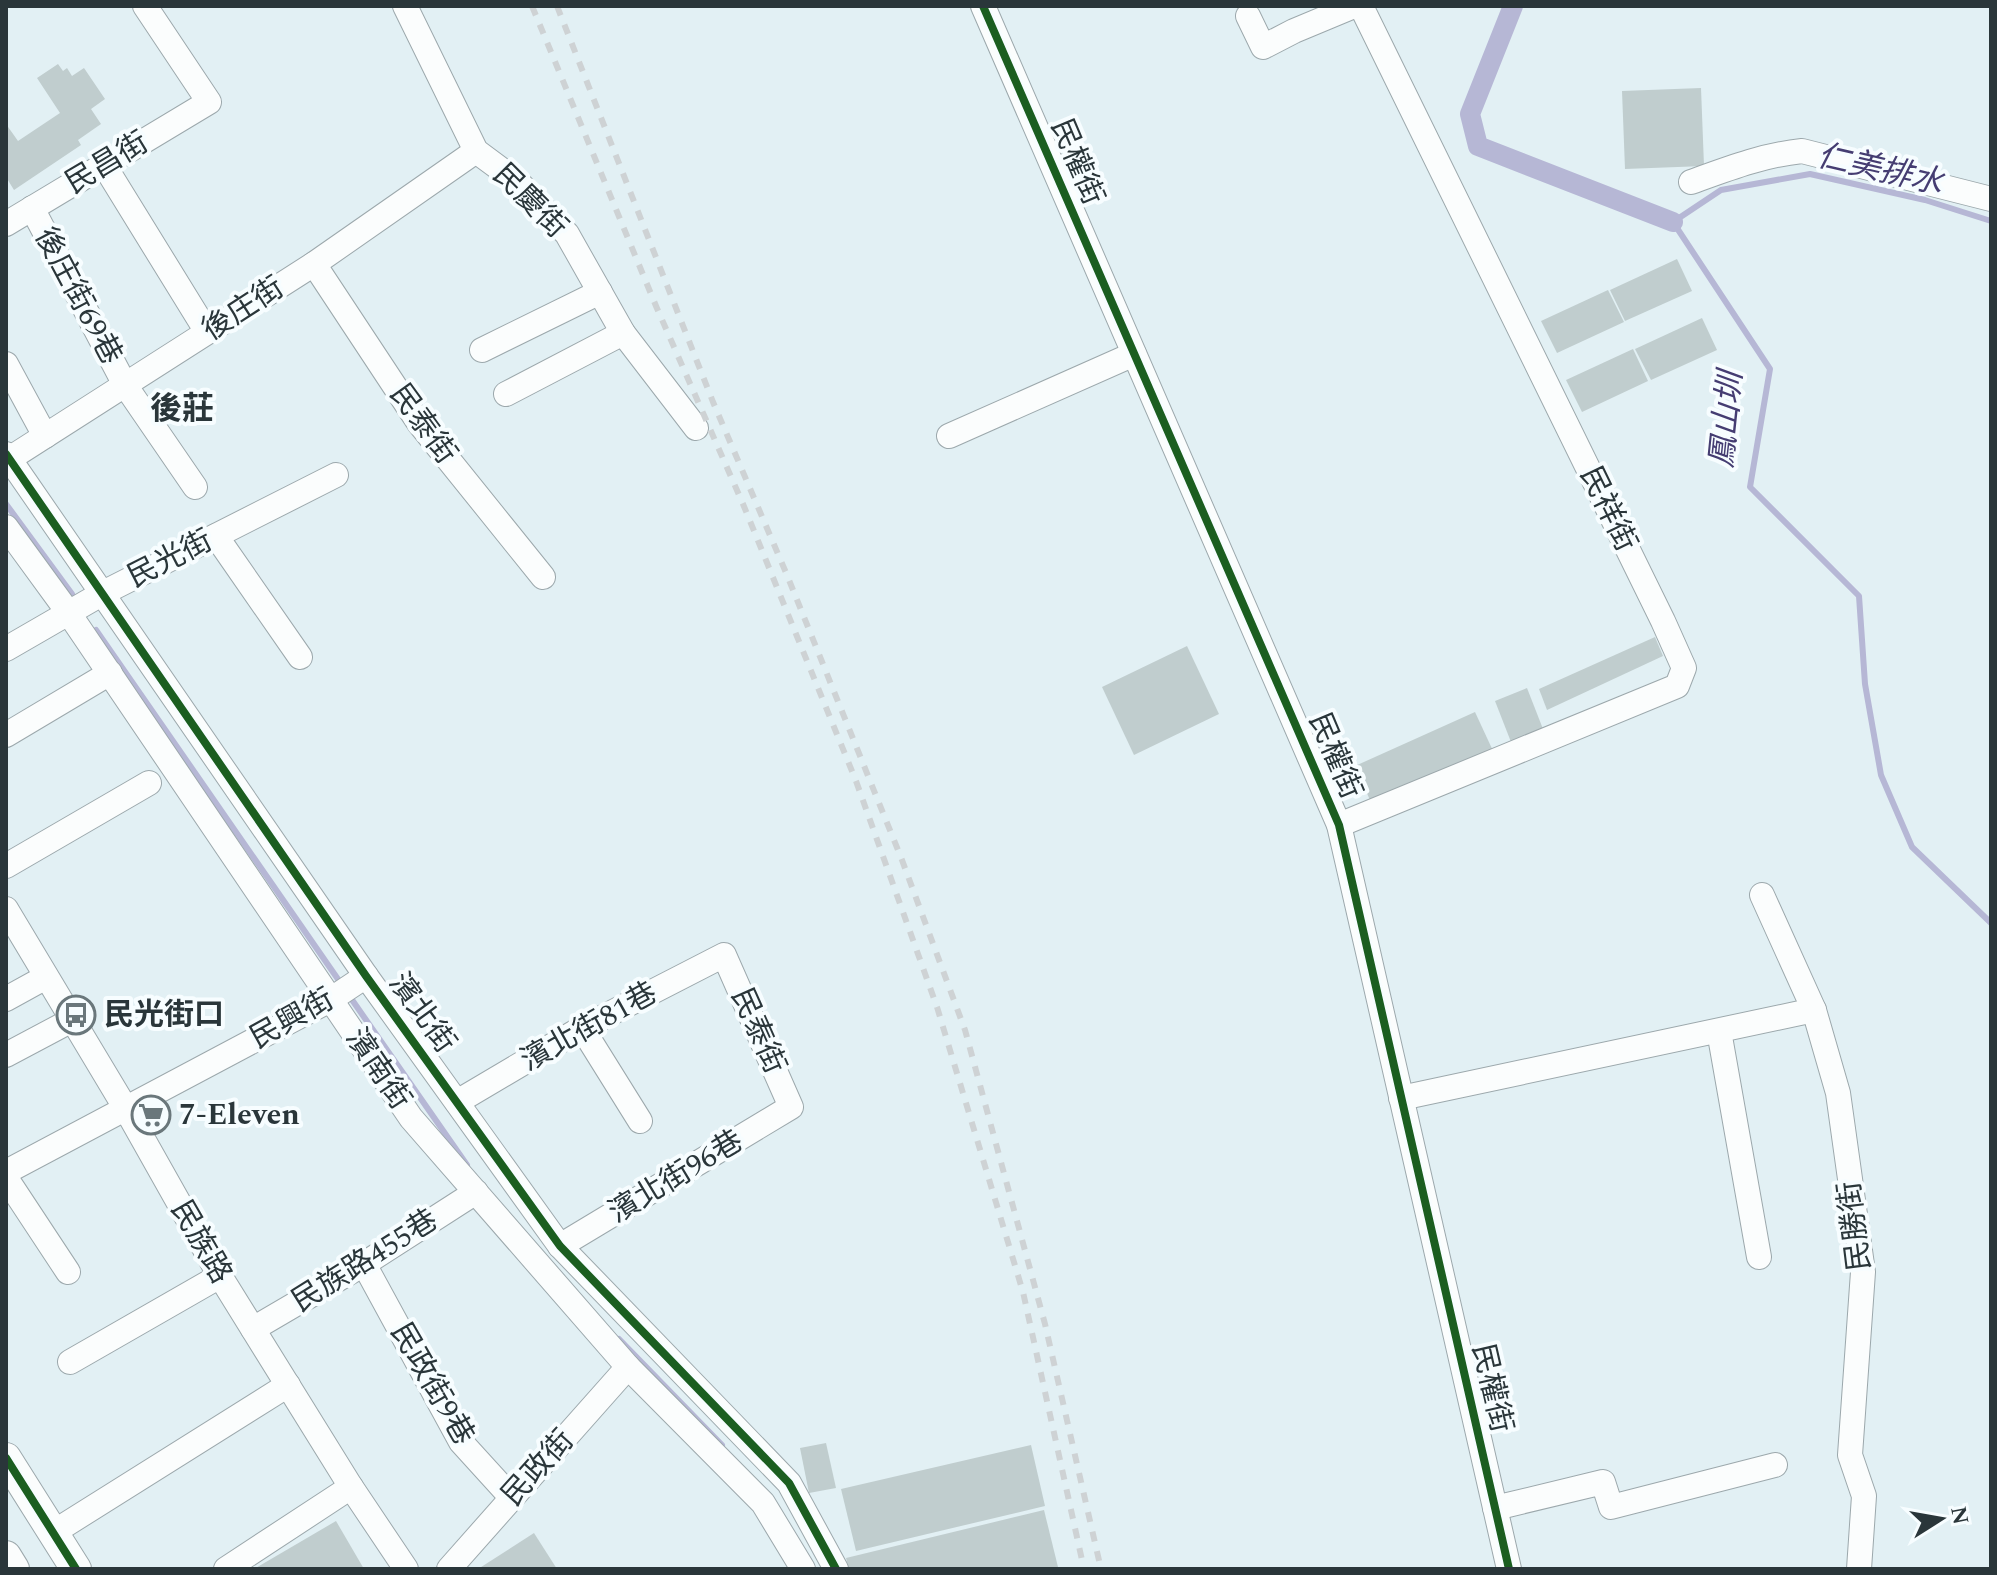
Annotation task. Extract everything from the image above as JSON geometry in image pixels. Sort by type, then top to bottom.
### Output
[{"type":"main road","points":[[6,1458],[76,1569]]},
{"type":"main road","points":[[6,1556],[14,1569]]},
{"type":"street","name":"民昌街","points":[[6,224],[209,102],[145,6]]},
{"type":"street","name":"民慶街","points":[[405,6],[476,151],[518,182],[567,234],[623,333],[696,428]]},
{"type":"street","name":"民權街","points":[[983,6],[1339,825],[1509,1569]]},
{"type":"street","points":[[1248,16],[1263,47],[1354,6]]},
{"type":"street","name":"民祥街","points":[[1339,825],[1677,686],[1684,668],[1361,6]]},
{"type":"street","name":"後庄街","points":[[7,458],[314,264],[476,151]]},
{"type":"street","points":[[1691,182],[1744,163],[1802,151],[1991,199]]},
{"type":"street","points":[[104,165],[207,332]]},
{"type":"street","name":"後庄街69巷","points":[[32,208],[125,385],[195,487]]},
{"type":"street","name":"民泰街","points":[[314,264],[419,423],[543,577]]},
{"type":"street","points":[[482,350],[600,292]]},
{"type":"street","points":[[506,394],[623,333]]},
{"type":"street","points":[[949,436],[1134,354]]},
{"type":"street","points":[[6,364],[45,436]]},
{"type":"street","name":"濱北街","points":[[7,458],[103,593],[349,988],[457,1102],[560,1246],[789,1483],[836,1569]]},
{"type":"street","name":"民光街","points":[[6,649],[103,593],[336,475]]},
{"type":"street","name":"濱南街","points":[[6,527],[110,673],[349,988],[411,1118],[628,1367],[763,1503],[803,1569]]},
{"type":"street","points":[[216,536],[300,657]]},
{"type":"street","points":[[6,735],[110,673]]},
{"type":"street","points":[[6,866],[149,783]]},
{"type":"street","name":"民勝街","points":[[1762,895],[1814,1010],[1838,1093],[1863,1272],[1850,1455],[1864,1496],[1859,1569]]},
{"type":"street","name":"民族路","points":[[6,909],[126,1109],[220,1276],[351,1487],[406,1569]]},
{"type":"street","name":"民泰街","points":[[724,955],[791,1107]]},
{"type":"street","name":"濱北街81巷","points":[[457,1102],[582,1028],[724,955]]},
{"type":"street","points":[[6,999],[46,977]]},
{"type":"street","name":"民興街","points":[[6,1175],[349,988]]},
{"type":"street","points":[[1401,1098],[1814,1010]]},
{"type":"street","points":[[6,1055],[72,1020]]},
{"type":"street","points":[[582,1028],[640,1121]]},
{"type":"street","points":[[1719,1031],[1759,1257]]},
{"type":"street","name":"濱北街96巷","points":[[560,1246],[791,1107]]},
{"type":"street","points":[[6,1175],[68,1272]]},
{"type":"street","name":"民族路455巷","points":[[253,1329],[364,1264],[476,1192]]},
{"type":"street","name":"民政街9巷","points":[[364,1264],[461,1442],[511,1497]]},
{"type":"street","points":[[70,1362],[220,1276]]},
{"type":"street","name":"民政街","points":[[449,1569],[628,1367]]},
{"type":"street","points":[[54,1532],[288,1385]]},
{"type":"street","points":[[1495,1508],[1603,1482],[1611,1507],[1775,1465]]},
{"type":"street","points":[[226,1569],[351,1487]]},
{"type":"building","points":[[58,64],[63,71],[67,68],[72,76],[84,68],[105,99],[91,109],[101,124],[78,140],[81,145],[14,190],[6,177],[6,124],[18,141],[60,113],[37,78]]},
{"type":"building","points":[[1701,88],[1704,166],[1625,169],[1622,91]]},
{"type":"building","points":[[1677,259],[1692,291],[1625,321],[1610,290]]},
{"type":"building","points":[[1608,290],[1624,322],[1557,353],[1541,321]]},
{"type":"building","points":[[1702,318],[1717,350],[1651,380],[1635,349]]},
{"type":"building","points":[[1633,349],[1648,381],[1582,412],[1566,380]]},
{"type":"building","points":[[1655,637],[1663,656],[1547,710],[1539,689]]},
{"type":"building","points":[[1187,646],[1219,714],[1134,755],[1102,687]]},
{"type":"building","points":[[1527,688],[1543,729],[1511,742],[1495,701]]},
{"type":"building","points":[[1475,712],[1494,753],[1373,807],[1355,766]]},
{"type":"building","points":[[826,1443],[836,1488],[809,1493],[800,1448]]},
{"type":"building","points":[[1031,1445],[1045,1506],[856,1551],[841,1489]]},
{"type":"building","points":[[1044,1510],[1058,1567],[849,1569],[846,1558]]},
{"type":"building","points":[[336,1521],[364,1569],[254,1569]]},
{"type":"building","points":[[534,1533],[557,1569],[478,1569]]},
{"type":"waterway","name":"鳳山圳","points":[[1513,6],[1470,114],[1478,146],[1673,222]]},
{"type":"waterway","name":"鳳山圳","points":[[1991,221],[1925,200],[1810,174],[1721,190],[1673,222],[1770,369],[1750,487],[1859,596],[1865,684],[1881,775],[1912,847],[1991,923]]},
{"type":"waterway","points":[[6,504],[72,594]]},
{"type":"waterway","points":[[96,630],[342,985]]},
{"type":"waterway","points":[[348,994],[467,1165]]},
{"type":"waterway","points":[[619,1339],[722,1445]]},
{"type":"railway","points":[[532,6],[656,306],[743,504],[856,781],[937,1007],[1023,1292],[1084,1569]]},
{"type":"railway","points":[[557,6],[713,402],[787,575],[902,860],[965,1030],[1045,1324],[1101,1569]]},
{"type":"cycle path","points":[[983,6],[1339,825],[1509,1569]]},
{"type":"cycle path","points":[[6,454],[366,976],[560,1246],[789,1483],[836,1569]]},
{"type":"cycle path","points":[[6,1458],[76,1569]]},
{"type":"place","name":"民光街口","points":[[76,1015]]},
{"type":"place","name":"7-Eleven","points":[[151,1115]]},
{"type":"district","name":"後莊","points":[[182,409]]},
{"type":"water label","name":"仁美排水","points":[[1880,170]]}]
